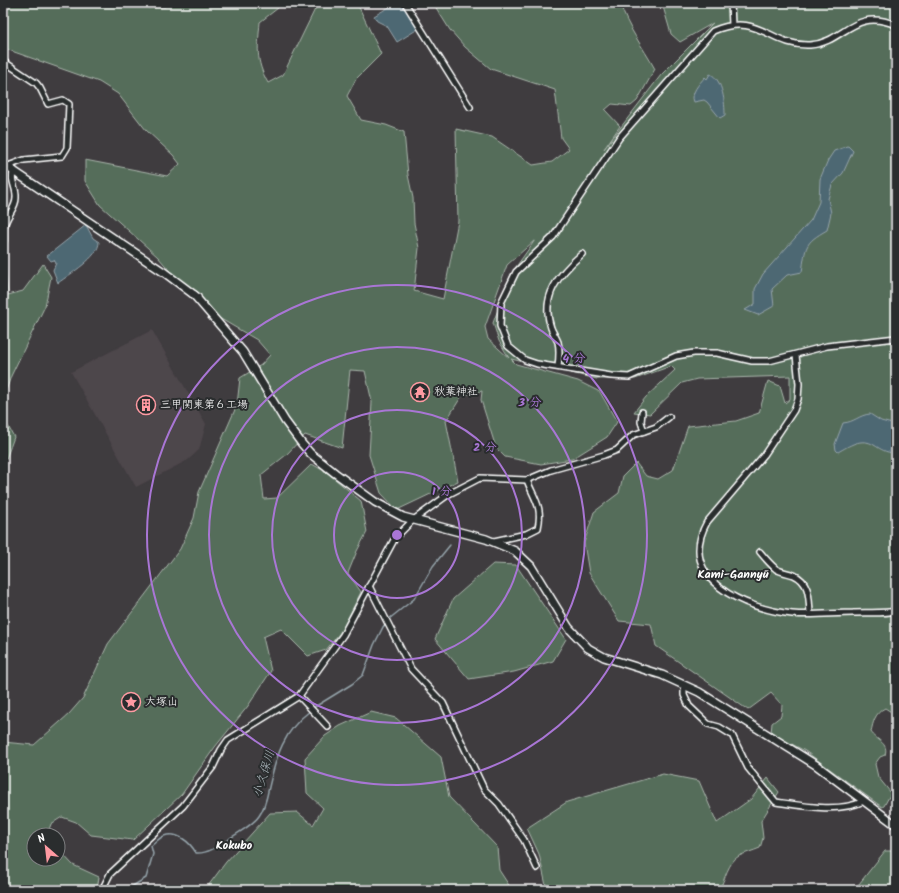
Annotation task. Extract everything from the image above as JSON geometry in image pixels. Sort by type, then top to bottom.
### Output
[{"type":"street","points":[[404,3],[470,107]]},
{"type":"street","points":[[731,3],[732,25]]},
{"type":"street","points":[[896,25],[882,20],[861,22],[812,45],[800,45],[784,40],[754,26],[732,25],[713,31],[619,138],[553,237],[522,265],[511,282],[501,303],[499,316],[500,326],[508,346],[525,360],[611,376],[629,377],[676,356],[694,353],[717,353],[752,361],[769,361],[827,346],[896,338]]},
{"type":"street","points":[[3,62],[36,83],[48,104],[63,100],[69,104],[67,148],[62,156],[24,160],[5,165]]},
{"type":"street","points":[[5,165],[165,273],[209,308],[242,344],[256,364],[288,420],[288,424],[302,444],[317,459],[374,502],[412,521],[494,541],[515,551],[527,562],[542,583],[569,628],[588,648],[604,658],[662,675],[684,685],[816,765],[896,825]]},
{"type":"street","points":[[4,240],[4,223],[16,202],[11,176],[14,170]]},
{"type":"street","points":[[558,367],[559,348],[551,329],[548,299],[558,277],[582,254]]},
{"type":"street","points":[[796,355],[799,384],[798,399],[794,410],[764,455],[707,522],[700,534],[698,547],[704,571],[711,580],[731,594],[748,603],[767,609],[794,614],[896,611]]},
{"type":"street","points":[[642,412],[644,431]]},
{"type":"street","points":[[102,890],[110,874],[182,806],[213,767],[221,750],[228,740],[299,696],[343,635],[395,538],[412,521],[449,494],[480,478],[527,480],[551,470],[617,450],[633,435],[656,427],[669,417]]},
{"type":"street","points":[[494,541],[526,534],[538,528],[540,513],[539,505],[527,480]]},
{"type":"street","points":[[760,552],[777,569],[794,575],[806,584],[809,593],[810,614]]},
{"type":"street","points":[[369,586],[411,669],[443,703],[484,789],[499,804],[524,840],[536,868]]},
{"type":"street","points":[[684,685],[684,695],[689,706],[708,724],[719,727],[732,735],[748,768],[776,802],[799,806],[836,807],[855,806],[864,801]]},
{"type":"street","points":[[299,696],[328,727]]},
{"type":"shaded area","points":[[152,330],[206,424],[199,450],[188,460],[136,487],[71,372]]},
{"type":"green space","points":[[3,3],[143,3],[148,8],[165,7],[166,3],[279,3],[278,8],[260,22],[258,53],[261,67],[268,83],[283,75],[318,3],[357,3],[381,54],[356,79],[347,96],[361,120],[386,125],[404,132],[408,175],[413,198],[414,223],[419,248],[414,291],[443,299],[458,221],[456,129],[492,137],[533,165],[552,162],[569,149],[561,138],[555,90],[491,69],[465,47],[450,30],[433,3],[620,3],[631,29],[655,69],[637,101],[631,106],[612,104],[605,110],[620,126],[604,149],[661,75],[713,23],[680,42],[671,34],[662,3],[896,3],[896,715],[885,708],[879,712],[875,718],[871,732],[882,742],[886,751],[885,755],[880,757],[875,764],[878,777],[891,793],[884,806],[882,807],[805,751],[771,733],[772,723],[781,716],[782,705],[771,693],[748,710],[656,646],[651,624],[619,621],[589,573],[584,543],[594,512],[619,493],[623,476],[636,463],[646,476],[658,479],[673,470],[688,426],[736,421],[759,413],[768,381],[780,386],[785,403],[790,399],[790,376],[697,379],[682,383],[650,414],[634,412],[646,397],[675,370],[671,366],[635,379],[597,379],[511,359],[516,364],[578,381],[600,392],[617,422],[607,437],[572,459],[541,464],[505,457],[496,448],[481,400],[482,391],[472,394],[463,394],[446,421],[458,481],[397,510],[381,493],[369,455],[372,402],[365,371],[350,370],[342,448],[305,435],[286,455],[261,475],[264,499],[277,498],[312,464],[329,474],[361,501],[367,532],[348,573],[361,592],[342,630],[326,650],[308,656],[281,629],[263,637],[271,671],[248,706],[215,747],[182,794],[133,840],[91,835],[76,822],[62,817],[51,824],[50,827],[26,827],[26,867],[66,867],[66,858],[73,865],[99,877],[97,890],[3,890],[3,742],[34,745],[69,714],[83,698],[108,644],[180,549],[194,518],[199,492],[237,405],[240,378],[261,365],[270,355],[257,340],[202,308],[158,257],[100,205],[85,181],[85,160],[167,176],[180,164],[173,155],[146,130],[118,94],[99,82],[3,48]],"holes":[[[535,240],[511,274],[493,323],[499,341],[509,358],[488,339],[485,327],[507,265]]]},
{"type":"green space","points":[[3,259],[5,259],[8,295],[23,291],[43,264],[51,277],[45,306],[11,376],[3,400]]},
{"type":"green space","points":[[3,417],[14,437],[3,467]]},
{"type":"green space","points":[[493,564],[516,565],[566,639],[553,661],[514,672],[469,679],[435,639],[453,599]]},
{"type":"green space","points":[[371,712],[396,718],[441,757],[449,797],[497,847],[499,870],[512,890],[205,890],[226,862],[270,813],[297,812],[313,825],[323,808],[307,793],[305,758],[325,736],[340,726]]},
{"type":"green space","points":[[663,774],[699,781],[717,823],[751,799],[768,778],[779,792],[761,821],[763,838],[760,848],[739,856],[732,862],[719,890],[547,890],[539,854],[527,828],[567,802]]},
{"type":"green space","points":[[885,851],[896,851],[896,890],[850,890],[859,884]]},
{"type":"water","points":[[396,3],[402,4],[418,29],[397,42],[387,26],[377,21],[374,16]]},
{"type":"water","points":[[710,74],[718,81],[722,92],[725,115],[720,118],[707,102],[704,100],[694,102],[693,99],[694,92],[698,86],[705,77],[707,79]]},
{"type":"water","points":[[848,146],[853,151],[843,173],[832,185],[828,199],[831,213],[827,230],[814,238],[807,246],[802,272],[787,275],[772,289],[774,306],[758,315],[745,310],[755,304],[755,289],[763,274],[811,220],[819,202],[820,179],[828,160],[834,151]]},
{"type":"water","points":[[86,225],[93,238],[99,242],[98,248],[83,265],[58,283],[53,270],[56,263],[54,260],[51,261],[47,256]]},
{"type":"water","points":[[870,414],[881,421],[896,425],[896,455],[864,442],[855,443],[838,452],[835,444],[843,423]]},
{"type":"waterway","name":"小久保川","points":[[313,708],[352,684],[363,675],[374,645],[383,627],[389,619],[414,599],[433,566],[450,545]]},
{"type":"waterway","name":"小久保川","points":[[126,890],[146,878],[153,854],[151,846],[162,837],[174,835],[183,838],[196,853],[200,853],[209,851],[218,846],[253,823],[261,813],[264,806],[278,755],[287,735],[301,718],[310,711]]},
{"type":"place","name":"秋葉神社","points":[[420,392]]},
{"type":"place","name":"三甲関東第６工場","points":[[146,405]]},
{"type":"place","name":"大塚山","points":[[131,702]]},
{"type":"district","name":"Kami-Gannyū","points":[[733,574]]},
{"type":"district","name":"Kokubo","points":[[234,845]]}]
